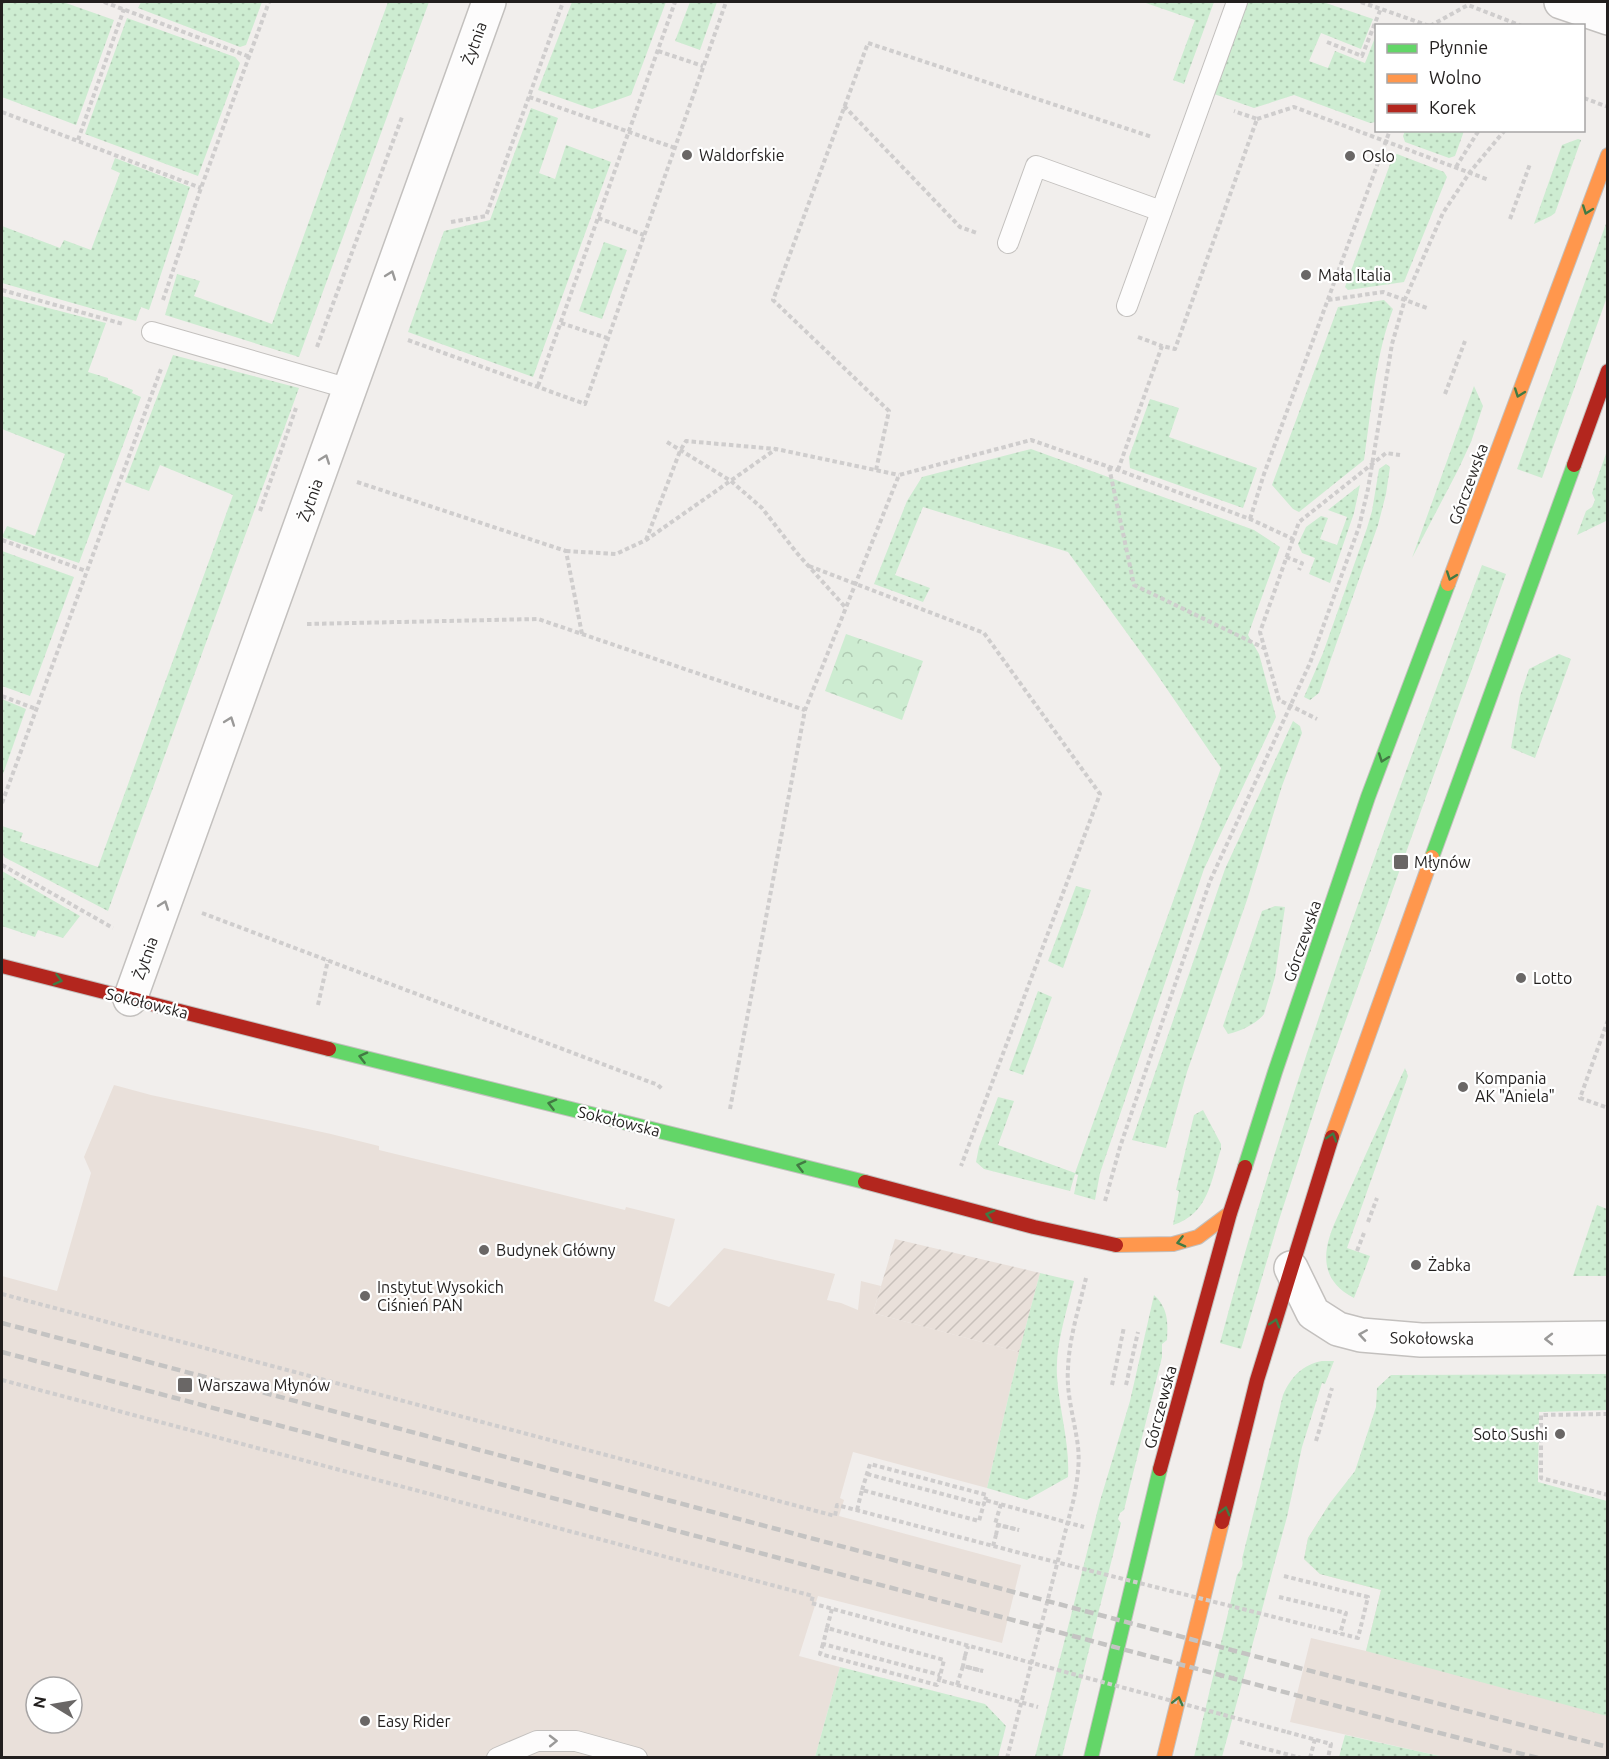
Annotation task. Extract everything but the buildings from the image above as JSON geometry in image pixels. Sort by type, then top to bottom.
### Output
[{"type":"main road","name":"Górczewska","points":[[1091,1758],[1159,1472],[1230,1212],[1368,798],[1608,155]]},
{"type":"main road","points":[[1164,1758],[1257,1380],[1343,1102],[1608,372]]},
{"type":"main road","name":"Sokołowska","points":[[2,966],[933,1199],[1034,1227],[1121,1246],[1173,1244],[1198,1237],[1230,1212]]},
{"type":"street","name":"Żytnia","points":[[130,999],[489,2]]},
{"type":"street","points":[[1561,2],[1608,18]]},
{"type":"street","name":"Sokołowska","points":[[1291,1268],[1313,1313],[1338,1329],[1361,1335],[1421,1340],[1608,1338]]},
{"type":"lane","points":[[1127,306],[1236,2]]},
{"type":"lane","points":[[1008,243],[1036,166],[1161,211]]},
{"type":"lane","points":[[152,332],[350,388]]},
{"type":"lane","points":[[497,1758],[537,1741],[576,1741],[637,1758]]},
{"type":"path","points":[[104,2],[250,57]]},
{"type":"path","points":[[2,803],[164,361],[152,332],[201,188],[269,2]]},
{"type":"path","points":[[451,222],[486,216],[563,2]]},
{"type":"path","points":[[538,386],[675,2]]},
{"type":"path","points":[[399,336],[585,404],[726,2]]},
{"type":"path","points":[[1361,2],[1424,24]]},
{"type":"path","points":[[1433,24],[1468,5],[1517,24]]},
{"type":"path","points":[[1326,42],[1362,56],[1381,8]]},
{"type":"path","points":[[78,140],[124,9]]},
{"type":"path","points":[[876,470],[889,411],[773,300],[868,43],[1184,147]]},
{"type":"path","points":[[658,51],[703,66]]},
{"type":"path","points":[[529,97],[675,148]]},
{"type":"path","points":[[1585,98],[1608,107]]},
{"type":"path","points":[[1201,99],[1257,119],[1294,107],[1489,180]]},
{"type":"path","points":[[844,106],[960,228],[1008,243]]},
{"type":"path","points":[[2,112],[201,188]]},
{"type":"path","points":[[257,519],[403,113]]},
{"type":"path","points":[[1118,470],[1162,346],[1175,349],[1257,119]]},
{"type":"path","points":[[1250,519],[1264,474],[1389,132]]},
{"type":"path","points":[[1456,167],[1478,132]]},
{"type":"path","points":[[1102,1210],[1120,1148],[1210,881],[1317,644],[1359,527],[1368,489],[1392,344],[1405,299],[1443,213],[1470,172],[1503,132]]},
{"type":"path","points":[[1510,219],[1530,165]]},
{"type":"path","points":[[598,218],[644,235]]},
{"type":"path","points":[[2,290],[152,332]]},
{"type":"path","points":[[1328,300],[1383,292],[1427,308]]},
{"type":"path","points":[[561,323],[607,338]]},
{"type":"path","points":[[1445,394],[1465,341]]},
{"type":"path","points":[[646,540],[680,451],[686,441],[776,449],[899,475],[1031,440],[1250,519],[1293,539]]},
{"type":"path","points":[[667,442],[731,481],[762,508],[846,608]]},
{"type":"path","points":[[347,478],[566,551],[616,554],[646,540],[776,449]]},
{"type":"path","points":[[1317,719],[1279,700],[1260,632],[1299,522],[1386,453],[1400,455]]},
{"type":"path","points":[[1109,467],[1134,585],[1264,648]]},
{"type":"path","points":[[728,1118],[805,710],[899,475]]},
{"type":"path","points":[[2,540],[86,572]]},
{"type":"path","points":[[566,551],[582,634]]},
{"type":"path","points":[[1286,557],[1302,563],[1299,570]]},
{"type":"path","points":[[809,566],[984,633],[1100,794],[958,1174]]},
{"type":"path","points":[[306,624],[538,619],[805,710]]},
{"type":"path","points":[[2,696],[36,709]]},
{"type":"path","points":[[2,865],[111,928],[151,940]]},
{"type":"path","points":[[201,912],[658,1084],[663,1091]]},
{"type":"path","points":[[108,936],[116,917]]},
{"type":"path","points":[[317,1009],[328,960]]},
{"type":"path","points":[[1608,1020],[1580,1098],[1608,1108]]},
{"type":"path","points":[[1368,1222],[1377,1198]]},
{"type":"path","points":[[1357,1251],[1364,1233]]},
{"type":"path","points":[[1007,1758],[1078,1476],[1078,1448],[1068,1371],[1071,1343],[1088,1270]]},
{"type":"path","points":[[2,1294],[835,1516],[837,1505],[1358,1638],[1368,1597],[1284,1576]]},
{"type":"path","points":[[1112,1385],[1124,1327]]},
{"type":"path","points":[[1126,1385],[1138,1332]]},
{"type":"path","points":[[2,1380],[813,1596],[811,1603],[832,1609],[1331,1743],[1328,1758]]},
{"type":"path","points":[[1316,1441],[1332,1388]]},
{"type":"path","points":[[1608,1414],[1541,1415],[1541,1478],[1608,1496]]},
{"type":"path","points":[[857,1510],[862,1490],[870,1464],[987,1495],[979,1521],[862,1490]]},
{"type":"path","points":[[867,1474],[971,1502],[1001,1504],[1084,1527]]},
{"type":"path","points":[[993,1546],[998,1525],[1019,1530],[995,1524],[1001,1504]]},
{"type":"path","points":[[1279,1597],[1346,1613],[1340,1634]]},
{"type":"path","points":[[827,1628],[944,1660],[937,1685],[820,1654],[832,1609]]},
{"type":"path","points":[[823,1644],[927,1671],[957,1685],[1038,1707]]},
{"type":"path","points":[[957,1685],[968,1646]]},
{"type":"path","points":[[963,1666],[983,1671]]},
{"type":"path","points":[[1310,1758],[1315,1739]]},
{"type":"path","points":[[1240,1742],[1301,1758]]},
{"type":"shaded area","points":[[114,1085],[331,1134],[379,1146],[379,1150],[625,1210],[626,1207],[675,1219],[654,1301],[669,1307],[724,1248],[835,1274],[827,1300],[858,1310],[861,1281],[881,1286],[873,1313],[1019,1352],[987,1488],[853,1452],[840,1498],[844,1500],[839,1516],[1021,1565],[1002,1643],[818,1596],[799,1656],[840,1667],[815,1757],[2,1757],[2,1276],[57,1291],[91,1173],[84,1157]]},
{"type":"shaded area","points":[[895,1239],[1040,1273],[1019,1352],[873,1313]]},
{"type":"shaded area","points":[[1330,1503],[1607,1556],[1607,1757],[1444,1757],[1290,1722],[1311,1638],[1366,1651],[1381,1590],[1320,1574],[1304,1559],[1308,1538]]},
{"type":"green space","points":[[2,2],[63,2],[114,20],[76,125],[2,97]]},
{"type":"green space","points":[[141,2],[262,2],[246,45],[240,47],[138,8]]},
{"type":"green space","points":[[388,2],[429,2],[299,357],[165,315],[177,274],[200,281],[194,296],[272,324]]},
{"type":"green space","points":[[572,2],[666,2],[631,95],[592,109],[538,90]]},
{"type":"green space","points":[[690,2],[717,2],[700,50],[675,41]]},
{"type":"green space","points":[[1143,2],[1214,2],[1184,84],[1173,80],[1195,20]]},
{"type":"green space","points":[[1248,2],[1323,2],[1373,19],[1361,49],[1321,33],[1309,61],[1328,68],[1335,51],[1365,63],[1375,38],[1375,122],[1370,123],[1294,95],[1254,108],[1214,94]]},
{"type":"green space","points":[[127,18],[235,57],[240,63],[198,176],[85,134]]},
{"type":"green space","points":[[531,108],[558,118],[539,173],[555,179],[566,145],[611,162],[533,377],[408,332],[444,231],[490,220]]},
{"type":"green space","points":[[1404,132],[1464,132],[1455,156],[1449,158],[1405,142]]},
{"type":"green space","points":[[1581,140],[1555,213],[1534,224],[1562,145]]},
{"type":"green space","points":[[1397,154],[1444,172],[1447,177],[1404,282],[1348,290],[1345,287],[1393,156]]},
{"type":"green space","points":[[115,158],[190,187],[149,310],[141,307],[136,321],[2,283],[2,226],[60,248],[64,240],[91,250],[120,173],[111,169]]},
{"type":"green space","points":[[1607,221],[1607,297],[1542,478],[1517,469]]},
{"type":"green space","points":[[604,242],[627,250],[602,319],[579,311]]},
{"type":"green space","points":[[2,296],[106,323],[88,372],[108,378],[108,380],[133,390],[132,393],[141,397],[79,563],[2,537],[7,526],[35,536],[65,454],[2,429]]},
{"type":"green space","points":[[1384,300],[1393,309],[1378,363],[1364,460],[1299,512],[1293,509],[1272,485],[1338,307]]},
{"type":"green space","points":[[173,355],[299,388],[108,911],[4,857],[2,826],[23,833],[20,841],[98,867],[233,495],[160,465],[149,491],[125,482]]},
{"type":"green space","points":[[1474,386],[1483,406],[1471,442],[1412,558]]},
{"type":"green space","points":[[1150,399],[1179,408],[1169,437],[1257,468],[1243,508],[1130,468],[1129,457]]},
{"type":"green space","points":[[1031,449],[1254,530],[1280,547],[1248,635],[1259,654],[1276,717],[1204,869],[1100,1173],[1095,1200],[1074,1194],[1078,1175],[1075,1174],[1070,1191],[984,1169],[976,1162],[979,1147],[998,1097],[1014,1101],[998,1145],[1075,1173],[1221,768],[1156,673],[1068,552],[923,507],[895,575],[930,588],[923,602],[874,584],[907,501],[922,477]]},
{"type":"green space","points":[[1607,451],[1606,521],[1577,535],[1586,511],[1592,507],[1595,500],[1592,493]]},
{"type":"green space","points":[[1386,464],[1390,467],[1378,525],[1319,693],[1310,700],[1304,697],[1323,653],[1367,528],[1379,469]]},
{"type":"green space","points":[[1360,485],[1354,513],[1330,583],[1309,574],[1315,558],[1302,553],[1298,544],[1306,527],[1321,516],[1328,518],[1320,539],[1337,545],[1347,517],[1328,510]]},
{"type":"green space","points":[[2,551],[74,577],[30,696],[2,686]]},
{"type":"green space","points":[[1482,565],[1506,574],[1325,1078],[1278,1223],[1241,1349],[1220,1343],[1247,1244],[1309,1048],[1376,854]]},
{"type":"green space","points":[[846,634],[923,661],[902,720],[825,691]]},
{"type":"green space","points":[[1559,654],[1571,659],[1535,758],[1511,748],[1520,696],[1529,669]]},
{"type":"green space","points":[[2,699],[26,709],[2,777]]},
{"type":"green space","points":[[1293,721],[1300,726],[1302,733],[1282,786],[1247,900],[1187,1072],[1166,1148],[1132,1140],[1225,869]]},
{"type":"green space","points":[[2,871],[80,916],[63,938],[38,930],[35,937],[2,926]]},
{"type":"green space","points":[[1076,886],[1091,890],[1063,968],[1048,961]]},
{"type":"green space","points":[[1275,906],[1285,907],[1275,977],[1264,1014],[1248,1027],[1228,1034],[1223,1026],[1262,911]]},
{"type":"green space","points":[[1038,991],[1052,997],[1023,1075],[1009,1070]]},
{"type":"green space","points":[[1405,1068],[1408,1076],[1347,1248],[1370,1256],[1354,1298],[1334,1283],[1329,1274],[1326,1254],[1328,1243],[1336,1220]]},
{"type":"green space","points":[[1203,1110],[1221,1144],[1221,1149],[1211,1184],[1201,1204],[1185,1220],[1173,1225],[1179,1191],[1176,1190],[1194,1115]]},
{"type":"green space","points":[[1597,1205],[1607,1209],[1607,1276],[1573,1276]]},
{"type":"green space","points":[[1040,1273],[1074,1281],[1062,1328],[1057,1364],[1068,1477],[1027,1500],[987,1488]]},
{"type":"green space","points":[[1154,1295],[1166,1315],[1167,1340],[1162,1344],[1162,1357],[1124,1510],[1118,1519],[1121,1523],[1062,1757],[1035,1757],[1100,1501],[1130,1401]]},
{"type":"green space","points":[[1322,1361],[1334,1361],[1325,1384],[1322,1383],[1302,1447],[1287,1517],[1222,1757],[1194,1757],[1283,1395],[1298,1373],[1309,1365]]},
{"type":"green space","points":[[1607,1374],[1607,1410],[1539,1412],[1538,1482],[1607,1501],[1607,1716],[1366,1651],[1381,1590],[1320,1574],[1304,1559],[1308,1538],[1330,1503],[1355,1471],[1376,1407],[1377,1388],[1391,1375]]},
{"type":"green space","points":[[840,1667],[985,1704],[1006,1726],[998,1757],[815,1757]]},
{"type":"green space","points":[[1345,1735],[1444,1757],[1339,1757]]},
{"type":"railway","points":[[2,1323],[1303,1669],[1608,1747]]},
{"type":"railway","points":[[2,1352],[1538,1758]]},
{"type":"traffic: fast","points":[[1432,857],[1574,465]]},
{"type":"traffic: fast","points":[[1245,1167],[1368,797],[1448,584]]},
{"type":"traffic: fast","points":[[329,1049],[865,1182]]},
{"type":"traffic: fast","points":[[1091,1758],[1160,1469]]},
{"type":"traffic: slow","points":[[1448,584],[1608,155]]},
{"type":"traffic: slow","points":[[1332,1137],[1432,857]]},
{"type":"traffic: slow","points":[[1116,1245],[1173,1244],[1198,1237],[1230,1213]]},
{"type":"traffic: slow","points":[[1164,1758],[1222,1522]]},
{"type":"traffic: jam","points":[[1574,465],[1608,371]]},
{"type":"traffic: jam","points":[[2,966],[329,1049]]},
{"type":"traffic: jam","points":[[1222,1522],[1257,1380],[1332,1137]]},
{"type":"traffic: jam","points":[[1160,1469],[1230,1213],[1245,1167]]},
{"type":"traffic: jam","points":[[865,1182],[1034,1227],[1116,1245]]},
{"type":"place","name":"Waldorfskie","points":[[687,155]]},
{"type":"place","name":"Oslo","points":[[1350,156]]},
{"type":"place","name":"Mała Italia","points":[[1306,275]]},
{"type":"place","name":"Młynów","points":[[1401,862]]},
{"type":"place","name":"Lotto","points":[[1521,978]]},
{"type":"place","name":"Kompania AK \"Aniela\"","points":[[1463,1087]]},
{"type":"place","name":"Budynek Główny","points":[[484,1250]]},
{"type":"place","name":"Żabka","points":[[1416,1265]]},
{"type":"place","name":"Instytut Wysokich Ciśnień PAN","points":[[365,1296]]},
{"type":"place","name":"Warszawa Młynów","points":[[185,1385]]},
{"type":"place","name":"Soto Sushi","points":[[1560,1434]]},
{"type":"place","name":"Easy Rider","points":[[365,1721]]}]
